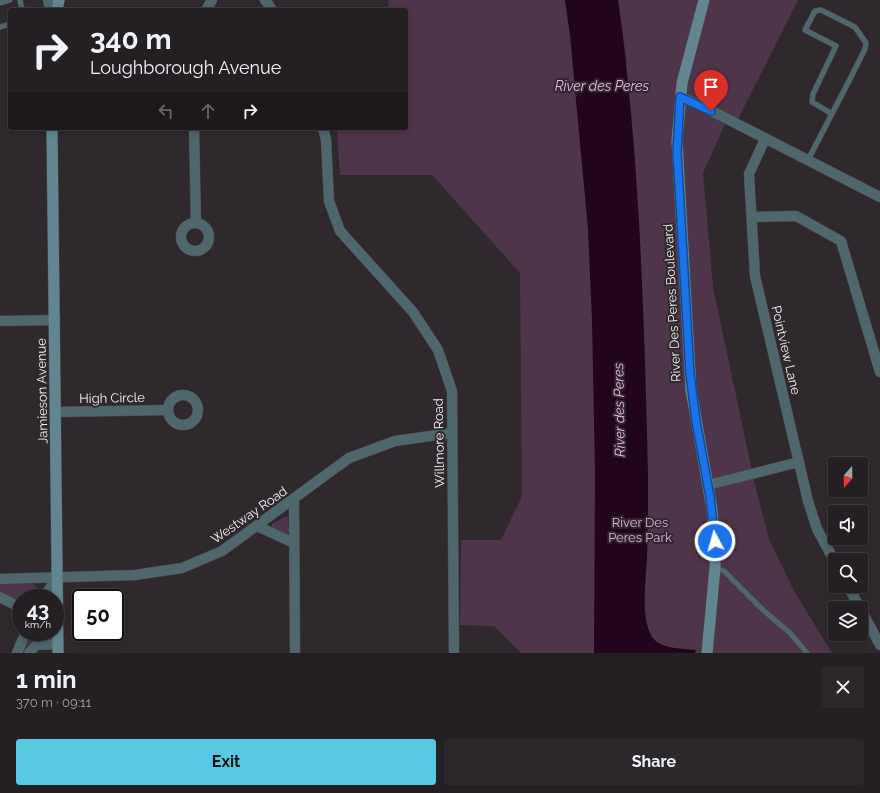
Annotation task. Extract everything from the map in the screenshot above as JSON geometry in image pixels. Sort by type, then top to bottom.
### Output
[{"type":"main road","name":"River Des Peres Boulevard","points":[[704,0],[688,57],[680,97],[677,153],[690,374],[696,421],[714,524],[715,568],[707,648]]},
{"type":"main road","name":"Jamieson Avenue","points":[[52,130],[56,320],[58,649]]},
{"type":"street","points":[[680,97],[698,104],[765,139],[879,194]]},
{"type":"street","points":[[194,130],[196,222]]},
{"type":"street","name":"Willmore Road","points":[[324,130],[326,140],[329,201],[340,231],[413,312],[438,350],[452,391],[454,653]]},
{"type":"street","name":"Pointview Lane","points":[[765,139],[750,174],[755,276],[808,501],[817,529],[830,553]]},
{"type":"street","points":[[752,217],[796,216],[841,241],[880,372]]},
{"type":"street","points":[[0,321],[56,320]]},
{"type":"street","name":"High Circle","points":[[57,412],[168,410]]},
{"type":"street","name":"Westway Road","points":[[0,579],[135,575],[182,568],[222,551],[349,458],[396,440],[452,433]]},
{"type":"street","points":[[708,485],[799,462]]},
{"type":"street","points":[[294,499],[295,653]]},
{"type":"street","points":[[257,526],[294,544]]},
{"type":"street","points":[[50,589],[58,578]]},
{"type":"street","points":[[0,597],[12,603]]},
{"type":"street","points":[[868,623],[880,645]]},
{"type":"street","points":[[17,653],[22,641]]},
{"type":"street","points":[[28,653],[36,645],[58,649]]},
{"type":"lane","points":[[0,3],[10,0]]},
{"type":"lane","points":[[808,160],[832,114],[865,49],[866,43],[855,27],[821,10],[815,11],[805,30],[836,46],[813,94],[812,102],[832,114]]},
{"type":"lane","points":[[715,568],[724,571],[790,633],[807,653]]},
{"type":"green space","name":"River Des Peres Park","points":[[389,0],[565,0],[570,35],[627,65],[618,0],[798,0],[738,119],[729,115],[703,173],[713,287],[755,485],[769,539],[794,591],[832,653],[521,653],[494,626],[460,625],[461,540],[501,540],[522,496],[520,273],[432,175],[340,175],[337,130],[408,130],[408,8],[388,8]]},
{"type":"green space","points":[[284,517],[288,517],[289,532],[286,535],[272,528],[272,524]]},
{"type":"green space","points":[[0,583],[33,584],[37,587],[36,589],[12,589],[12,597],[0,591]]},
{"type":"green space","points":[[28,641],[31,641],[23,653]]},
{"type":"water","name":"River des Peres","points":[[565,0],[618,0],[631,117],[643,294],[648,472],[645,596],[647,625],[653,639],[658,643],[670,647],[696,650],[695,653],[594,653],[595,473],[592,320],[588,230],[570,35]]},
{"type":"route","points":[[711,111],[680,97],[677,141],[691,390],[712,509],[715,541]]}]
